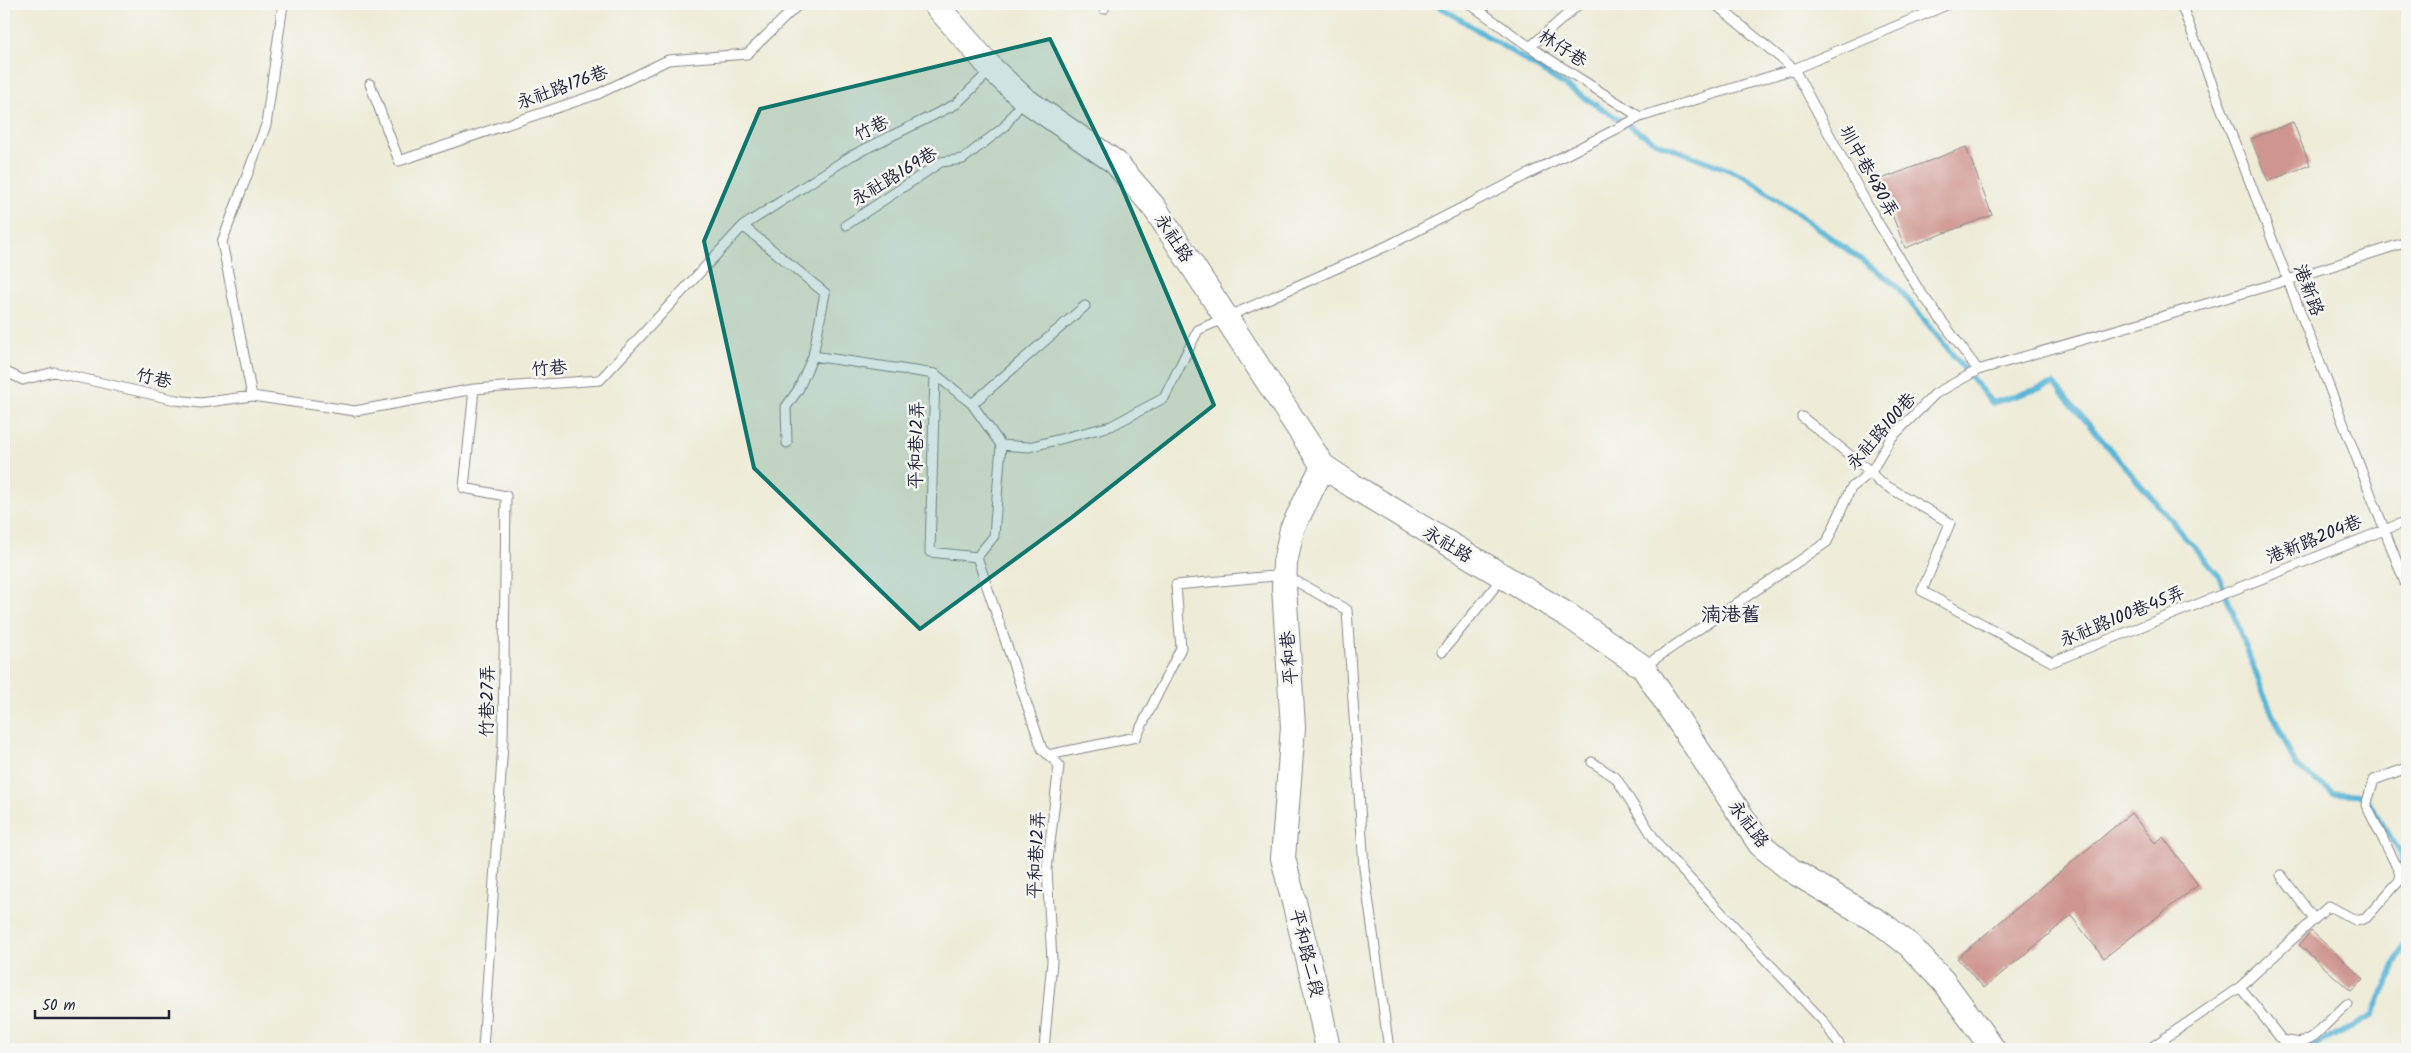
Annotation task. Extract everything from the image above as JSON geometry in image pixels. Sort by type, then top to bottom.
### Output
[{"type":"street","name":"永社路","points":[[936,4],[992,69],[1024,99],[1115,162],[1154,207],[1324,466],[1360,491],[1568,616],[1643,668],[1760,844],[1791,870],[1882,924],[1909,945],[1943,981],[1989,1047]]},
{"type":"street","name":"平和巷","points":[[1283,858],[1294,726],[1285,575],[1292,529],[1324,466]]},
{"type":"street","name":"平和路二段","points":[[1283,858],[1315,986],[1328,1049]]},
{"type":"lane","points":[[252,396],[222,242],[266,125],[283,4]]},
{"type":"lane","name":"永社路176巷","points":[[370,84],[399,161],[598,94],[668,60],[747,54],[799,4]]},
{"type":"lane","name":"林仔巷","points":[[1470,4],[1530,47],[1640,117]]},
{"type":"lane","points":[[1530,47],[1579,4]]},
{"type":"lane","name":"圳中巷480弄","points":[[1715,4],[1794,69],[1868,206],[1914,282],[1978,370]]},
{"type":"lane","points":[[1000,446],[1029,447],[1111,426],[1164,398],[1198,330],[1388,245],[1640,117],[1794,69],[1950,4]]},
{"type":"lane","name":"港新路","points":[[2181,4],[2407,588]]},
{"type":"lane","name":"竹巷","points":[[4,371],[23,380],[54,372],[176,400],[202,403],[252,396],[355,412],[474,390],[600,380],[742,226],[851,156],[956,104],[992,69]]},
{"type":"lane","name":"永社路169巷","points":[[846,224],[941,162],[963,159],[1004,127],[1024,99]]},
{"type":"lane","points":[[742,226],[825,293],[813,356],[798,390],[786,407],[788,443]]},
{"type":"lane","name":"永社路100巷","points":[[1643,668],[1827,542],[1851,488],[1871,472],[1891,438],[1935,394],[1978,370],[2288,280],[2407,242]]},
{"type":"lane","points":[[972,404],[1085,306]]},
{"type":"lane","points":[[813,356],[934,374],[972,404],[1000,446],[994,536],[977,556]]},
{"type":"lane","name":"平和巷12弄","points":[[934,374],[930,552],[977,556],[1042,749],[1059,765],[1048,869],[1052,961],[1044,1049]]},
{"type":"lane","name":"竹巷27弄","points":[[474,390],[464,488],[506,496],[503,743],[483,1049]]},
{"type":"lane","name":"永社路100巷45弄","points":[[1802,417],[1871,472],[1878,481],[1950,523],[1922,591],[2052,662],[2217,596]]},
{"type":"lane","name":"港新路204巷","points":[[2217,596],[2385,528],[2407,521]]},
{"type":"lane","points":[[1048,755],[1136,737],[1181,648],[1176,585],[1285,575],[1347,610],[1364,868],[1389,1049]]},
{"type":"lane","points":[[1442,652],[1503,576]]},
{"type":"lane","points":[[1592,762],[1616,778],[1659,846],[1824,1022],[1840,1046],[1840,1049]]},
{"type":"lane","points":[[2149,1049],[2240,987],[2329,906],[2357,921],[2366,918],[2400,880],[2399,871],[2366,805],[2374,780],[2407,768]]},
{"type":"lane","points":[[2281,875],[2314,919]]},
{"type":"lane","points":[[2240,987],[2282,1040],[2300,1043],[2314,1036],[2347,1004]]},
{"type":"highlighted area","points":[[1050,39],[1120,183],[1214,405],[1071,518],[920,629],[754,468],[704,241],[760,109]]},
{"type":"building","points":[[2293,122],[2310,165],[2268,181],[2251,139]]},
{"type":"building","points":[[1966,147],[1992,215],[1905,248],[1879,180]]},
{"type":"building","points":[[2131,813],[2155,843],[2163,837],[2198,885],[2104,958],[2071,916],[1984,988],[1957,958]]},
{"type":"building","points":[[2311,931],[2364,979],[2351,991],[2299,945]]},
{"type":"waterway","points":[[1436,4],[1655,142],[1745,176],[1895,284],[1992,403],[2054,384],[2219,576],[2264,695],[2296,766],[2333,793],[2364,795],[2401,854],[2407,904]]},
{"type":"waterway","points":[[2308,1049],[2372,1016],[2407,938]]},
{"type":"district","name":"湳港舊","points":[[1731,614]]}]
